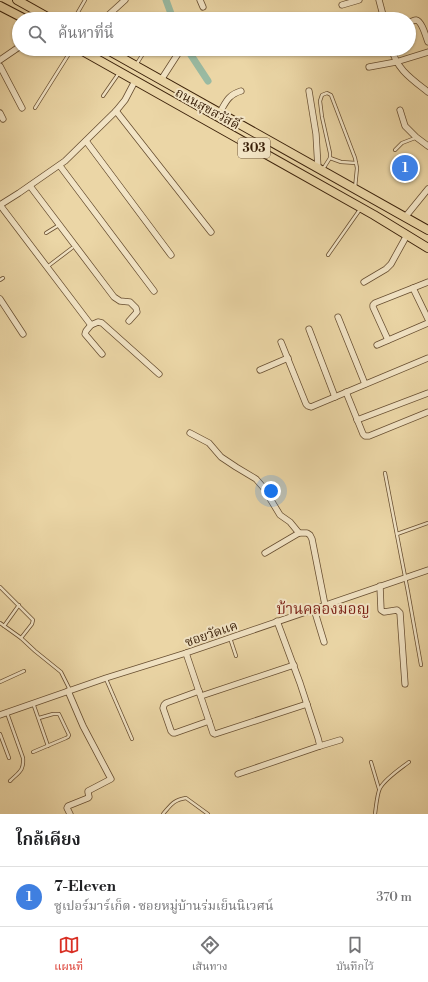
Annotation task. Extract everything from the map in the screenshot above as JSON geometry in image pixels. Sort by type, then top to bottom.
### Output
[{"type":"main road","points":[[17,0],[38,12]]},
{"type":"main road","points":[[0,6],[12,12]]},
{"type":"main road","name":"ถนนสุขสวัสดิ์","points":[[91,56],[361,208],[428,248]]},
{"type":"main road","name":"ถนนสุขสวัสดิ์","points":[[119,56],[406,216],[428,230]]},
{"type":"street","points":[[112,12],[125,0]]},
{"type":"street","points":[[200,0],[203,7]]},
{"type":"street","points":[[342,5],[359,0]]},
{"type":"street","points":[[379,0],[382,12]]},
{"type":"street","points":[[416,20],[421,24],[428,42]]},
{"type":"street","points":[[0,60],[12,52]]},
{"type":"street","points":[[416,56],[428,52]]},
{"type":"street","points":[[161,80],[176,56]]},
{"type":"street","points":[[394,56],[396,62],[412,80],[428,92]]},
{"type":"street","points":[[369,67],[396,62],[415,56]]},
{"type":"street","points":[[0,66],[22,108]]},
{"type":"street","points":[[90,325],[0,205],[60,166],[73,155],[116,111],[125,100],[135,81]]},
{"type":"street","points":[[220,112],[229,97],[241,91]]},
{"type":"street","points":[[309,91],[321,169]]},
{"type":"street","points":[[400,110],[405,126],[428,146]]},
{"type":"street","points":[[116,111],[211,232]]},
{"type":"street","points":[[0,113],[3,119]]},
{"type":"street","points":[[86,141],[171,255]]},
{"type":"street","points":[[60,166],[154,291]]},
{"type":"street","points":[[30,186],[114,297],[120,301],[130,302],[136,308],[137,312],[129,322]]},
{"type":"street","points":[[406,216],[428,189]]},
{"type":"street","points":[[364,282],[386,269],[391,264],[407,235]]},
{"type":"street","points":[[388,340],[373,305],[428,282]]},
{"type":"street","points":[[413,288],[428,319]]},
{"type":"street","points":[[0,299],[23,334]]},
{"type":"street","points":[[338,317],[365,384]]},
{"type":"street","points":[[102,354],[85,334],[90,325],[98,322],[102,323],[159,374]]},
{"type":"street","points":[[377,345],[428,323]]},
{"type":"street","points":[[309,329],[335,397]]},
{"type":"street","points":[[281,342],[306,404],[311,407],[428,358]]},
{"type":"street","points":[[260,370],[288,358]]},
{"type":"street","points":[[346,392],[365,436],[370,436],[428,412]]},
{"type":"street","points":[[357,420],[428,393]]},
{"type":"street","points":[[190,433],[209,443],[222,457],[256,479],[280,515],[290,522],[298,533]]},
{"type":"street","points":[[265,553],[298,533],[307,533],[310,535],[325,605]]},
{"type":"street","name":"ซอยวัดแค","points":[[0,715],[428,570]]},
{"type":"street","points":[[380,586],[381,610],[384,612],[397,610],[400,613],[405,684]]},
{"type":"street","points":[[314,609],[324,642]]},
{"type":"street","points":[[277,621],[308,704],[320,746]]},
{"type":"street","points":[[186,653],[213,733],[216,734],[308,704]]},
{"type":"street","points":[[209,721],[173,733],[163,708],[166,704],[294,665]]},
{"type":"street","points":[[69,691],[83,726],[111,779],[88,791],[88,798],[68,806],[67,808],[70,814]]},
{"type":"street","points":[[238,774],[340,740]]},
{"type":"lane","points":[[78,12],[85,0]]},
{"type":"lane","points":[[35,108],[68,56]]},
{"type":"lane","points":[[136,65],[142,56]]},
{"type":"lane","points":[[103,96],[120,72]]},
{"type":"lane","points":[[321,169],[330,158],[324,131],[320,101],[322,95],[327,93],[331,95],[355,158],[357,173],[355,188]]},
{"type":"lane","points":[[395,150],[402,143],[416,137]]},
{"type":"lane","points":[[330,158],[341,162],[356,163]]},
{"type":"lane","points":[[328,255],[361,208]]},
{"type":"lane","points":[[46,234],[59,224]]},
{"type":"lane","points":[[47,268],[72,248]]},
{"type":"lane","points":[[385,473],[421,665]]},
{"type":"lane","points":[[397,534],[428,523]]},
{"type":"lane","points":[[0,587],[34,620],[21,638]]},
{"type":"lane","points":[[4,626],[19,605]]},
{"type":"lane","points":[[0,623],[21,638],[61,672],[69,691]]},
{"type":"lane","points":[[230,637],[236,656]]},
{"type":"lane","points":[[0,682],[24,671]]},
{"type":"lane","points":[[106,678],[132,739]]},
{"type":"lane","points":[[33,703],[48,746]]},
{"type":"lane","points":[[7,712],[24,765],[21,771],[10,781]]},
{"type":"lane","points":[[33,752],[66,738],[69,735],[59,714],[38,718]]},
{"type":"lane","points":[[0,734],[9,758]]},
{"type":"lane","points":[[371,762],[379,790]]},
{"type":"lane","points":[[375,814],[379,790],[383,784],[409,762]]},
{"type":"lane","points":[[163,814],[178,799],[186,798],[208,814]]},
{"type":"waterway","points":[[166,0],[170,12]]},
{"type":"waterway","points":[[192,56],[208,81]]},
{"type":"place","name":"7-Eleven","points":[[405,168]]},
{"type":"district","name":"บ้านคลองมอญ","points":[[323,609]]}]
